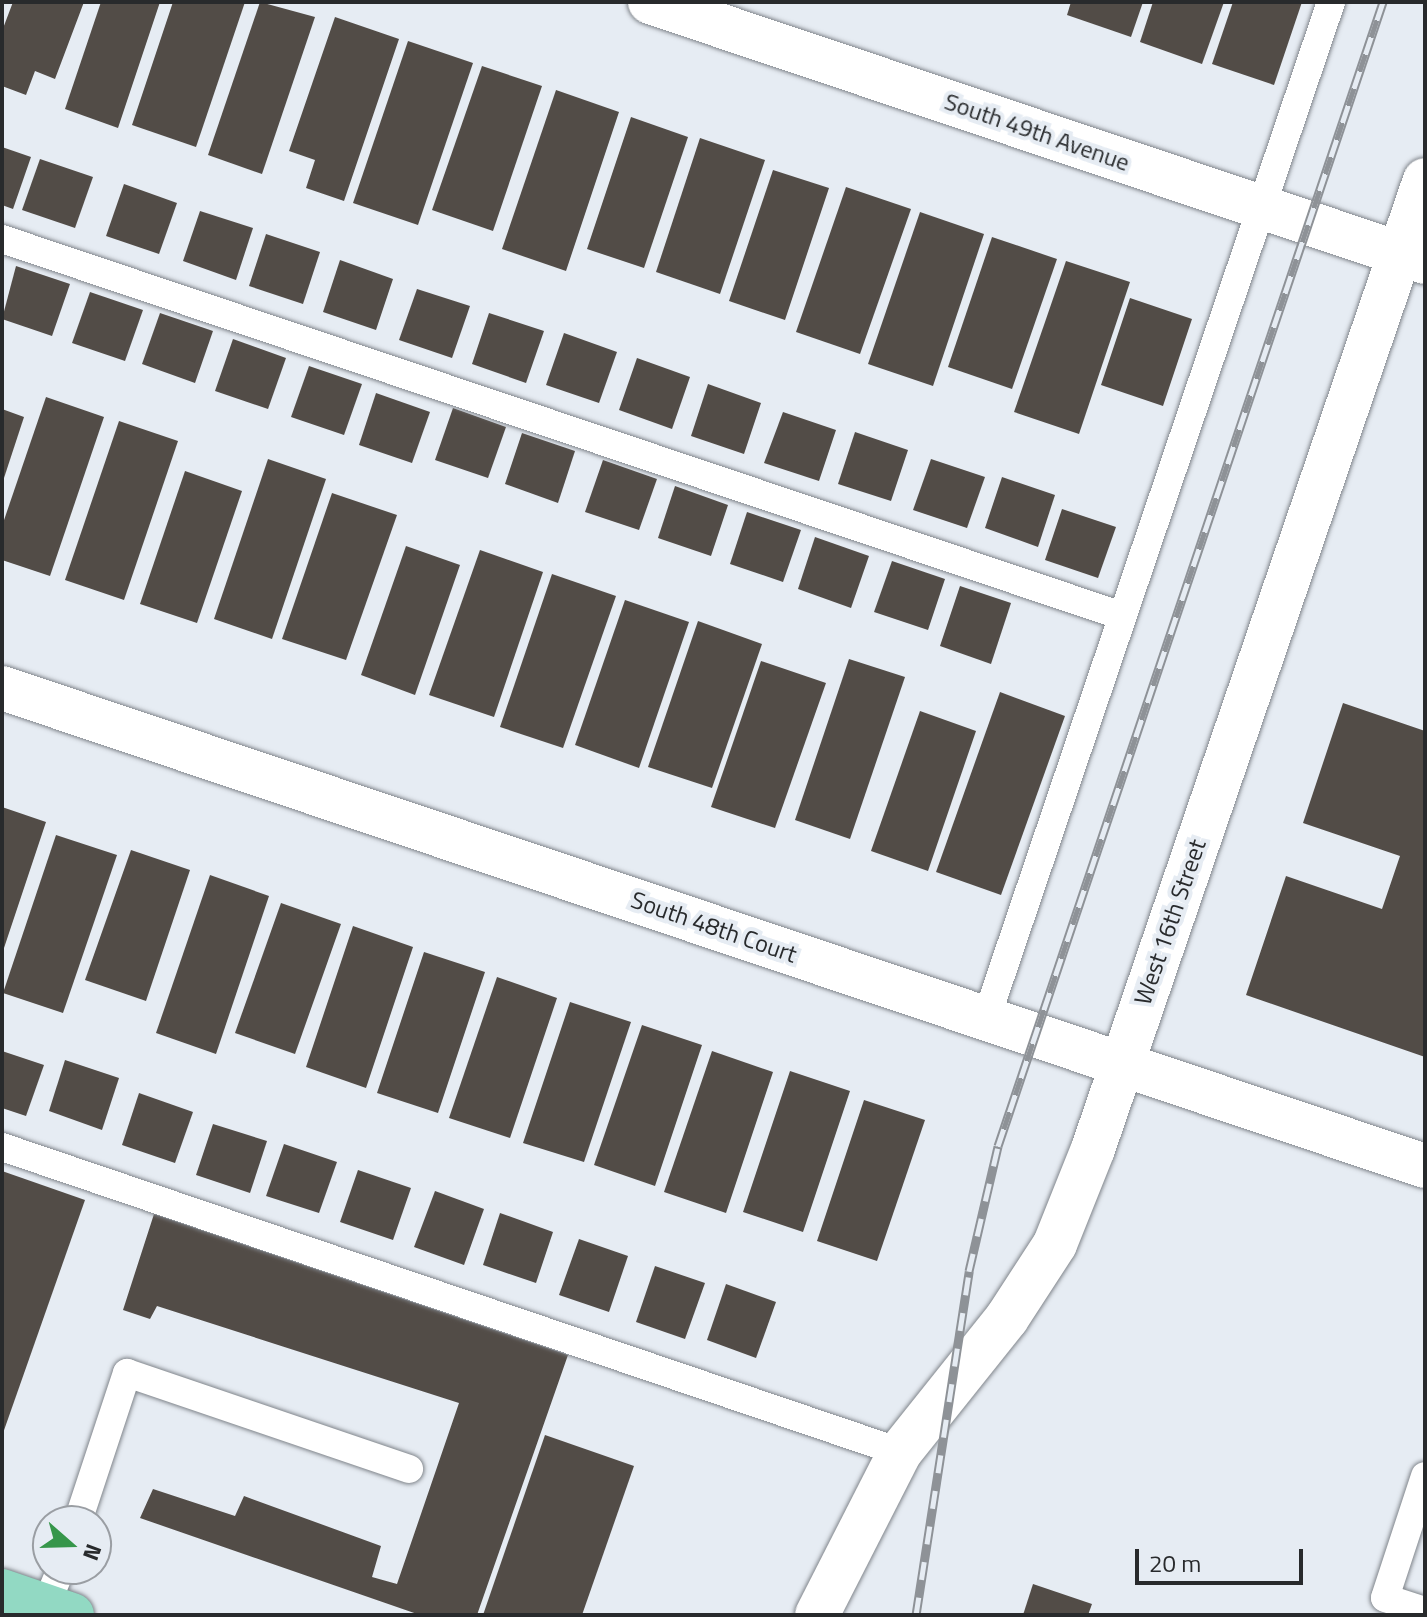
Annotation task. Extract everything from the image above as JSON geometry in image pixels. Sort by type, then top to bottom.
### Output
[{"type":"main road","points":[[2,1591],[56,1602]]},
{"type":"street","name":"South 49th Avenue","points":[[650,2],[1413,258]]},
{"type":"street","name":"West 16th Street","points":[[817,1615],[900,1452],[1007,1318],[1055,1244],[1413,258],[1425,180]]},
{"type":"street","name":"South 48th Court","points":[[2,688],[1425,1166]]},
{"type":"lane","points":[[986,1019],[1264,208],[1331,2]]},
{"type":"lane","points":[[2,239],[1122,616]]},
{"type":"lane","points":[[2,1147],[900,1452]]},
{"type":"lane","points":[[83,1505],[127,1373],[409,1469]]},
{"type":"lane","points":[[1425,1476],[1385,1598],[1425,1611]]},
{"type":"building","points":[[13,2],[84,2],[55,79],[35,71],[26,95],[2,86],[2,31]]},
{"type":"building","points":[[101,2],[160,2],[118,128],[65,109]]},
{"type":"building","points":[[173,2],[245,2],[196,147],[132,125]]},
{"type":"building","points":[[260,2],[315,17],[262,174],[208,155]]},
{"type":"building","points":[[1071,2],[1143,2],[1131,37],[1067,15]]},
{"type":"building","points":[[1153,2],[1224,2],[1202,64],[1140,42]]},
{"type":"building","points":[[1233,2],[1302,2],[1274,85],[1212,64]]},
{"type":"building","points":[[335,17],[399,39],[344,201],[306,188],[315,160],[289,151]]},
{"type":"building","points":[[408,41],[473,63],[418,225],[353,203]]},
{"type":"building","points":[[482,66],[542,86],[493,231],[432,210]]},
{"type":"building","points":[[556,90],[619,112],[566,271],[502,249]]},
{"type":"building","points":[[631,117],[688,137],[644,268],[587,249]]},
{"type":"building","points":[[700,138],[765,160],[720,294],[656,272]]},
{"type":"building","points":[[2,147],[31,157],[13,209],[2,205]]},
{"type":"building","points":[[40,159],[93,177],[75,228],[22,210]]},
{"type":"building","points":[[773,170],[829,188],[785,320],[729,301]]},
{"type":"building","points":[[124,184],[177,203],[159,254],[106,236]]},
{"type":"building","points":[[846,187],[911,209],[860,354],[796,332]]},
{"type":"building","points":[[200,211],[253,228],[236,280],[183,261]]},
{"type":"building","points":[[920,212],[984,234],[933,386],[868,364]]},
{"type":"building","points":[[266,234],[320,252],[303,304],[249,286]]},
{"type":"building","points":[[992,237],[1057,259],[1012,389],[948,367]]},
{"type":"building","points":[[340,260],[393,279],[376,330],[323,312]]},
{"type":"building","points":[[1066,261],[1130,282],[1079,434],[1014,412]]},
{"type":"building","points":[[16,266],[70,284],[52,336],[2,319]]},
{"type":"building","points":[[417,289],[470,306],[452,358],[399,340]]},
{"type":"building","points":[[90,292],[143,310],[125,361],[72,343]]},
{"type":"building","points":[[1130,298],[1192,319],[1163,406],[1101,385]]},
{"type":"building","points":[[160,313],[213,331],[195,383],[142,364]]},
{"type":"building","points":[[489,313],[544,331],[526,383],[472,364]]},
{"type":"building","points":[[564,333],[617,352],[599,403],[546,385]]},
{"type":"building","points":[[233,339],[286,358],[268,409],[215,391]]},
{"type":"building","points":[[637,358],[690,377],[672,429],[619,410]]},
{"type":"building","points":[[309,366],[362,384],[344,435],[291,417]]},
{"type":"building","points":[[708,384],[761,403],[744,454],[691,436]]},
{"type":"building","points":[[376,393],[430,412],[412,463],[359,445]]},
{"type":"building","points":[[46,397],[104,417],[50,576],[2,560],[2,526]]},
{"type":"building","points":[[453,408],[506,427],[488,478],[435,460]]},
{"type":"building","points":[[2,409],[24,417],[3,481],[2,481]]},
{"type":"building","points":[[783,412],[836,430],[819,481],[764,463]]},
{"type":"building","points":[[119,421],[178,441],[124,600],[65,580]]},
{"type":"building","points":[[855,432],[908,450],[891,501],[838,484]]},
{"type":"building","points":[[522,433],[575,451],[558,503],[505,484]]},
{"type":"building","points":[[268,459],[326,479],[272,639],[214,619]]},
{"type":"building","points":[[931,459],[985,477],[967,528],[913,510]]},
{"type":"building","points":[[603,460],[657,479],[639,530],[585,512]]},
{"type":"building","points":[[185,471],[242,491],[197,623],[140,604]]},
{"type":"building","points":[[1002,477],[1055,495],[1038,547],[985,528]]},
{"type":"building","points":[[675,486],[728,505],[711,556],[658,538]]},
{"type":"building","points":[[332,493],[397,515],[346,660],[282,639]]},
{"type":"building","points":[[1062,509],[1116,527],[1098,578],[1045,560]]},
{"type":"building","points":[[747,512],[801,530],[783,582],[730,564]]},
{"type":"building","points":[[815,537],[869,556],[851,608],[798,589]]},
{"type":"building","points":[[406,546],[460,565],[415,695],[361,675]]},
{"type":"building","points":[[480,550],[543,572],[494,717],[429,695]]},
{"type":"building","points":[[892,561],[945,579],[928,630],[874,612]]},
{"type":"building","points":[[552,574],[616,596],[563,748],[500,727]]},
{"type":"building","points":[[960,586],[1011,603],[991,664],[940,646]]},
{"type":"building","points":[[625,600],[689,622],[639,768],[575,745]]},
{"type":"building","points":[[698,621],[762,644],[712,788],[648,767]]},
{"type":"building","points":[[849,659],[905,677],[850,839],[795,820]]},
{"type":"building","points":[[761,661],[826,683],[775,828],[711,807]]},
{"type":"building","points":[[1000,692],[1065,716],[1001,895],[936,872]]},
{"type":"building","points":[[1343,703],[1425,731],[1425,1057],[1246,995],[1286,876],[1382,909],[1400,856],[1303,823]]},
{"type":"building","points":[[920,711],[976,731],[928,871],[871,851]]},
{"type":"building","points":[[2,807],[46,822],[3,951],[2,951]]},
{"type":"building","points":[[56,835],[117,855],[63,1013],[3,993]]},
{"type":"building","points":[[131,850],[190,870],[146,1001],[85,980]]},
{"type":"building","points":[[210,875],[269,896],[216,1054],[156,1033]]},
{"type":"building","points":[[281,903],[341,924],[295,1054],[235,1033]]},
{"type":"building","points":[[353,926],[413,947],[366,1088],[306,1067]]},
{"type":"building","points":[[424,952],[485,972],[438,1113],[377,1093]]},
{"type":"building","points":[[497,977],[557,998],[510,1138],[449,1118]]},
{"type":"building","points":[[570,1002],[631,1022],[584,1162],[523,1143]]},
{"type":"building","points":[[642,1025],[702,1045],[655,1186],[594,1165]]},
{"type":"building","points":[[2,1051],[44,1065],[26,1116],[2,1108]]},
{"type":"building","points":[[712,1051],[773,1072],[726,1213],[664,1192]]},
{"type":"building","points":[[65,1060],[119,1078],[102,1130],[49,1111]]},
{"type":"building","points":[[790,1071],[850,1091],[803,1232],[743,1212]]},
{"type":"building","points":[[139,1093],[193,1112],[175,1163],[122,1145]]},
{"type":"building","points":[[864,1100],[925,1120],[877,1261],[817,1241]]},
{"type":"building","points":[[213,1124],[267,1141],[250,1193],[196,1175]]},
{"type":"building","points":[[284,1144],[337,1162],[319,1213],[266,1196]]},
{"type":"building","points":[[358,1170],[411,1188],[393,1240],[340,1222]]},
{"type":"building","points":[[2,1171],[85,1200],[2,1436]]},
{"type":"building","points":[[435,1191],[484,1209],[464,1265],[414,1247]]},
{"type":"building","points":[[500,1213],[553,1232],[536,1283],[483,1265]]},
{"type":"building","points":[[154,1214],[568,1355],[477,1615],[420,1615],[140,1518],[153,1489],[235,1516],[244,1496],[381,1546],[372,1577],[397,1584],[459,1403],[157,1306],[150,1319],[123,1310]]},
{"type":"building","points":[[579,1239],[628,1256],[609,1312],[559,1295]]},
{"type":"building","points":[[655,1266],[705,1283],[685,1339],[636,1322]]},
{"type":"building","points":[[726,1284],[776,1302],[756,1358],[707,1340]]},
{"type":"building","points":[[545,1435],[634,1466],[582,1615],[483,1615]]},
{"type":"building","points":[[1033,1584],[1092,1604],[1088,1615],[1023,1615]]},
{"type":"railway","points":[[916,1615],[969,1271],[998,1146],[1383,2]]}]
